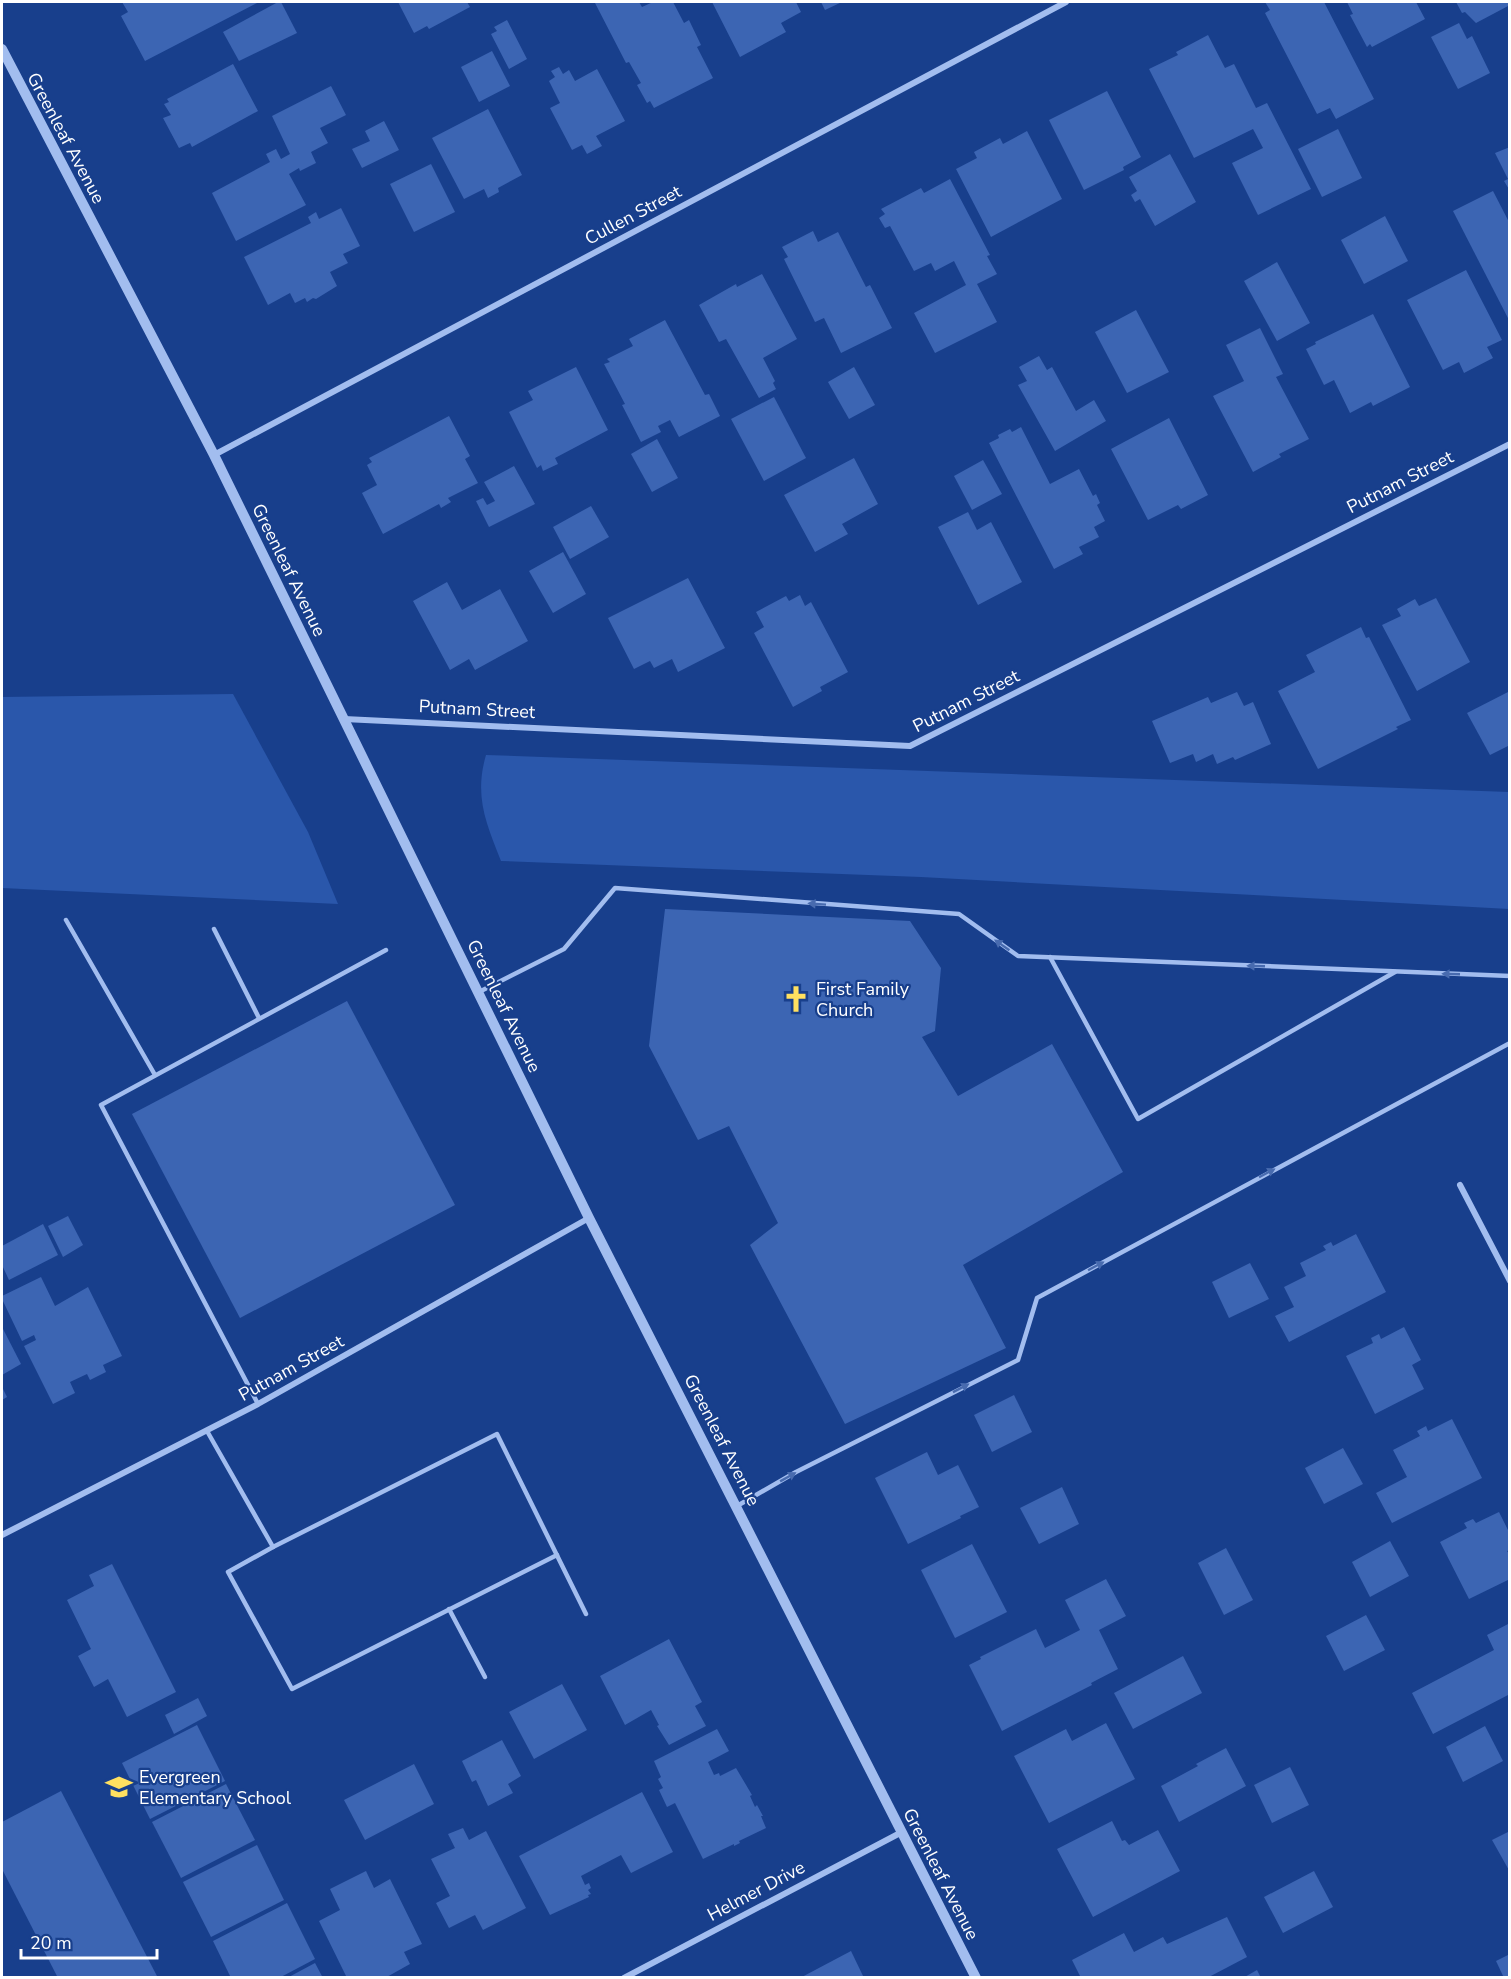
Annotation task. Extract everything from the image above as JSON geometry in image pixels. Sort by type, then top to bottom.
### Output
[{"type":"street","name":"Cullen Street","points":[[214,455],[1066,2]]},
{"type":"street","name":"Greenleaf Avenue","points":[[2,50],[214,455],[589,1218],[976,1977]]},
{"type":"street","name":"Putnam Street","points":[[343,719],[910,746],[1509,444]]},
{"type":"street","points":[[1460,1185],[1509,1281]]},
{"type":"street","name":"Putnam Street","points":[[2,1535],[258,1404],[589,1218]]},
{"type":"street","name":"Helmer Drive","points":[[624,1977],[902,1833]]},
{"type":"lane","points":[[478,992],[564,949],[615,888],[959,914],[1018,956],[1509,976]]},
{"type":"lane","points":[[66,920],[155,1075]]},
{"type":"lane","points":[[214,929],[259,1018]]},
{"type":"lane","points":[[258,1404],[101,1105],[386,950]]},
{"type":"lane","points":[[1050,957],[1138,1119],[1395,972]]},
{"type":"lane","points":[[737,1506],[796,1472],[1018,1360],[1037,1298],[1509,1042]]},
{"type":"lane","points":[[207,1431],[273,1547]]},
{"type":"lane","points":[[557,1555],[292,1689],[228,1572],[497,1434],[557,1555],[586,1614]]},
{"type":"lane","points":[[449,1609],[485,1677]]},
{"type":"shaded area","points":[[233,694],[308,832],[338,904],[2,888],[2,697]]},
{"type":"shaded area","points":[[486,755],[1509,792],[1509,909],[921,877],[501,861],[483,809],[481,784]]},
{"type":"building","points":[[122,2],[259,2],[145,61],[121,16],[128,12]]},
{"type":"building","points":[[281,2],[297,33],[239,61],[223,32]]},
{"type":"building","points":[[398,2],[467,2],[470,7],[429,29],[427,26],[414,33]]},
{"type":"building","points":[[639,2],[642,7],[653,2],[673,2],[684,23],[689,20],[701,45],[697,47],[713,78],[654,108],[650,101],[647,103],[637,85],[641,83],[629,62],[626,63],[595,3]]},
{"type":"building","points":[[712,2],[796,2],[801,12],[781,23],[786,32],[740,57]]},
{"type":"building","points":[[821,2],[842,2],[825,10]]},
{"type":"building","points":[[1265,2],[1324,2],[1374,99],[1336,119],[1330,108],[1317,114],[1265,13],[1270,10]]},
{"type":"building","points":[[1347,2],[1416,2],[1425,19],[1372,47],[1370,44],[1367,47],[1350,15],[1353,14]]},
{"type":"building","points":[[1456,2],[1510,2],[1510,5],[1476,23],[1465,12],[1462,13]]},
{"type":"building","points":[[507,20],[527,59],[509,69],[491,34],[497,31],[494,27]]},
{"type":"building","points":[[1459,23],[1467,39],[1472,36],[1490,73],[1458,89],[1431,37]]},
{"type":"building","points":[[1208,35],[1225,68],[1234,64],[1256,108],[1267,103],[1311,189],[1258,215],[1232,163],[1263,148],[1253,129],[1194,158],[1149,69],[1178,55],[1176,52]]},
{"type":"building","points":[[492,51],[510,86],[479,102],[461,67]]},
{"type":"building","points":[[233,64],[258,111],[192,147],[190,143],[179,148],[163,118],[171,115],[164,104],[169,102],[167,99]]},
{"type":"building","points":[[559,67],[563,74],[569,70],[575,81],[597,69],[625,121],[596,136],[602,146],[587,154],[582,145],[572,150],[550,108],[560,103],[549,81],[555,77],[551,71]]},
{"type":"building","points":[[331,86],[346,115],[320,128],[328,143],[311,152],[316,163],[289,174],[306,205],[236,241],[212,193],[270,162],[266,154],[276,149],[281,159],[290,154],[272,116]]},
{"type":"building","points":[[1107,91],[1141,157],[1123,167],[1124,170],[1084,190],[1049,120]]},
{"type":"building","points":[[488,109],[522,175],[498,188],[499,192],[488,198],[484,189],[464,199],[432,138]]},
{"type":"building","points":[[384,121],[399,150],[362,168],[352,149],[370,141],[365,131]]},
{"type":"building","points":[[1338,129],[1362,178],[1322,197],[1298,149]]},
{"type":"building","points":[[1027,131],[1062,199],[991,237],[956,169],[977,158],[974,152],[1000,138],[1003,144]]},
{"type":"building","points":[[1510,147],[1510,191],[1504,181],[1508,179],[1495,153]]},
{"type":"building","points":[[1170,154],[1196,202],[1155,226],[1140,199],[1135,202],[1131,195],[1137,191],[1129,177]]},
{"type":"building","points":[[431,164],[455,212],[414,232],[390,184]]},
{"type":"building","points":[[950,179],[990,255],[987,256],[997,274],[977,284],[997,322],[935,353],[914,313],[966,285],[954,261],[935,271],[931,263],[914,271],[890,226],[885,228],[879,218],[885,214],[881,209],[921,188],[924,193]]},
{"type":"building","points":[[1493,191],[1510,224],[1510,322],[1453,211]]},
{"type":"building","points":[[341,208],[360,246],[343,254],[348,263],[330,272],[337,286],[307,302],[305,298],[295,303],[290,293],[268,305],[244,257],[311,223],[308,217],[316,212],[319,219]]},
{"type":"building","points":[[1385,216],[1408,261],[1364,284],[1341,240]]},
{"type":"building","points":[[813,231],[818,242],[838,232],[866,287],[870,285],[892,328],[841,353],[824,318],[815,322],[784,259],[788,257],[782,247]]},
{"type":"building","points":[[1277,262],[1310,323],[1277,341],[1244,281]]},
{"type":"building","points":[[1466,270],[1502,340],[1487,347],[1493,358],[1464,373],[1459,362],[1443,370],[1407,300]]},
{"type":"building","points":[[762,274],[797,339],[763,358],[775,381],[773,383],[776,389],[759,398],[726,339],[719,342],[699,305],[736,284],[737,287]]},
{"type":"building","points":[[1136,310],[1169,372],[1127,393],[1095,332]]},
{"type":"building","points":[[1373,314],[1410,387],[1373,406],[1371,402],[1350,413],[1334,380],[1324,385],[1306,349],[1316,344],[1315,342]]},
{"type":"building","points":[[665,320],[705,395],[709,394],[720,416],[679,437],[670,420],[658,426],[661,432],[641,442],[622,405],[625,404],[604,364],[610,362],[607,359],[633,346],[629,339]]},
{"type":"building","points":[[1260,328],[1283,374],[1276,377],[1309,439],[1279,454],[1281,457],[1253,472],[1213,396],[1244,381],[1226,345]]},
{"type":"building","points":[[1039,356],[1047,370],[1052,367],[1076,411],[1094,400],[1106,421],[1055,451],[1018,385],[1027,381],[1019,367]]},
{"type":"building","points":[[576,367],[608,430],[555,458],[558,464],[543,471],[541,465],[537,468],[509,412],[533,400],[528,391]]},
{"type":"building","points":[[854,367],[875,405],[849,419],[828,382]]},
{"type":"building","points":[[774,397],[806,458],[764,481],[731,419]]},
{"type":"building","points":[[449,416],[470,456],[465,459],[478,483],[448,498],[451,502],[441,508],[439,504],[383,534],[362,493],[377,485],[367,465],[372,462],[369,458]]},
{"type":"building","points":[[1169,418],[1208,495],[1181,509],[1178,505],[1148,520],[1111,449]]},
{"type":"building","points":[[1021,427],[1050,484],[1079,469],[1093,496],[1096,494],[1100,503],[1097,505],[1105,521],[1094,527],[1099,537],[1079,547],[1083,554],[1054,569],[989,443],[1010,429],[1012,432]]},
{"type":"building","points":[[657,439],[678,478],[652,492],[631,454]]},
{"type":"building","points":[[854,458],[878,504],[842,524],[848,534],[815,552],[784,495]]},
{"type":"building","points":[[983,460],[1002,494],[972,510],[954,476]]},
{"type":"building","points":[[514,466],[535,504],[489,527],[476,501],[483,498],[487,505],[495,501],[484,482]]},
{"type":"building","points":[[591,506],[609,537],[570,559],[553,527]]},
{"type":"building","points":[[968,512],[977,530],[991,522],[1022,582],[978,605],[938,527]]},
{"type":"building","points":[[563,552],[586,594],[553,613],[529,571]]},
{"type":"building","points":[[688,578],[725,648],[678,672],[672,659],[654,668],[650,661],[634,669],[608,618]]},
{"type":"building","points":[[447,582],[462,610],[500,589],[528,641],[475,670],[469,659],[450,670],[413,601]]},
{"type":"building","points":[[800,595],[805,606],[811,602],[848,672],[820,687],[822,691],[793,707],[754,633],[764,627],[756,612],[786,596],[789,601]]},
{"type":"building","points":[[1436,598],[1470,662],[1417,691],[1382,625],[1401,616],[1397,609],[1415,599],[1419,606]]},
{"type":"building","points":[[1361,627],[1366,638],[1369,637],[1411,720],[1396,727],[1398,729],[1318,769],[1278,691],[1315,672],[1306,655]]},
{"type":"building","points":[[1510,691],[1510,745],[1490,755],[1467,713]]},
{"type":"building","points":[[1237,692],[1244,706],[1253,702],[1271,744],[1235,760],[1233,757],[1217,764],[1213,754],[1196,762],[1193,754],[1170,763],[1152,721],[1208,697],[1211,703]]},
{"type":"building","points":[[665,909],[910,921],[941,968],[935,1031],[922,1037],[958,1096],[1052,1044],[1123,1172],[963,1265],[1006,1348],[845,1424],[750,1245],[778,1223],[729,1126],[698,1140],[649,1046]]},
{"type":"building","points":[[347,1001],[455,1205],[240,1318],[132,1114]]},
{"type":"building","points":[[68,1216],[83,1245],[63,1257],[48,1226]]},
{"type":"building","points":[[43,1224],[58,1255],[9,1280],[2,1265],[2,1246]]},
{"type":"building","points":[[1356,1234],[1386,1292],[1289,1342],[1275,1316],[1294,1307],[1284,1287],[1306,1276],[1300,1263],[1326,1250],[1323,1246],[1331,1242],[1333,1246]]},
{"type":"building","points":[[1250,1263],[1269,1299],[1229,1318],[1212,1282]]},
{"type":"building","points":[[41,1277],[55,1306],[88,1287],[122,1356],[103,1365],[106,1372],[90,1380],[87,1374],[70,1382],[75,1393],[53,1404],[24,1346],[36,1340],[34,1335],[22,1341],[2,1299],[2,1296]]},
{"type":"building","points":[[2,1327],[21,1364],[2,1375]]},
{"type":"building","points":[[1404,1327],[1421,1360],[1412,1365],[1424,1389],[1375,1414],[1346,1356],[1373,1343],[1371,1338],[1379,1334],[1381,1339]]},
{"type":"building","points":[[2,1387],[7,1397],[2,1400]]},
{"type":"building","points":[[1014,1395],[1032,1432],[992,1452],[974,1415]]},
{"type":"building","points":[[1452,1419],[1482,1478],[1392,1523],[1376,1493],[1407,1477],[1393,1450],[1420,1436],[1417,1431],[1426,1426],[1428,1431]]},
{"type":"building","points":[[1343,1448],[1363,1484],[1324,1504],[1305,1468]]},
{"type":"building","points":[[927,1452],[938,1475],[958,1465],[979,1507],[908,1544],[875,1478]]},
{"type":"building","points":[[1062,1487],[1079,1524],[1039,1544],[1020,1508]]},
{"type":"building","points":[[1499,1512],[1510,1534],[1510,1550],[1507,1551],[1510,1555],[1510,1579],[1469,1599],[1440,1542],[1467,1528],[1464,1523],[1473,1519],[1476,1523]]},
{"type":"building","points":[[1390,1541],[1409,1576],[1370,1597],[1352,1562]]},
{"type":"building","points":[[972,1544],[1007,1612],[955,1638],[921,1570]]},
{"type":"building","points":[[1226,1548],[1253,1600],[1224,1615],[1198,1563]]},
{"type":"building","points":[[112,1564],[176,1692],[127,1717],[108,1679],[94,1687],[78,1656],[91,1649],[67,1600],[94,1586],[89,1575]]},
{"type":"building","points":[[1106,1579],[1126,1616],[1099,1630],[1118,1669],[1091,1683],[1092,1685],[1002,1731],[969,1665],[981,1659],[980,1657],[1036,1629],[1045,1648],[1080,1630],[1065,1600]]},
{"type":"building","points":[[1366,1615],[1385,1650],[1344,1671],[1326,1636]]},
{"type":"building","points":[[1510,1623],[1510,1694],[1433,1734],[1412,1693],[1494,1650],[1487,1635]]},
{"type":"building","points":[[669,1639],[702,1702],[695,1706],[706,1726],[669,1745],[657,1726],[659,1725],[651,1710],[625,1725],[600,1676]]},
{"type":"building","points":[[1183,1656],[1202,1693],[1133,1729],[1114,1693]]},
{"type":"building","points":[[562,1684],[587,1730],[534,1759],[509,1712]]},
{"type":"building","points":[[198,1698],[207,1716],[174,1734],[165,1715]]},
{"type":"building","points":[[1106,1723],[1135,1779],[1049,1823],[1014,1756],[1066,1729],[1072,1741]]},
{"type":"building","points":[[197,1725],[225,1781],[150,1819],[122,1763]]},
{"type":"building","points":[[1485,1726],[1503,1761],[1463,1782],[1446,1747]]},
{"type":"building","points":[[717,1729],[729,1751],[708,1762],[714,1775],[719,1773],[720,1776],[736,1768],[752,1795],[750,1796],[755,1807],[757,1805],[763,1816],[761,1816],[766,1828],[739,1841],[740,1843],[734,1846],[734,1844],[703,1859],[675,1803],[667,1807],[659,1790],[663,1788],[658,1779],[661,1777],[654,1761]]},
{"type":"building","points":[[502,1740],[521,1776],[508,1784],[513,1793],[488,1806],[476,1780],[472,1782],[462,1761]]},
{"type":"building","points":[[1226,1748],[1246,1786],[1179,1822],[1161,1786]]},
{"type":"building","points":[[414,1764],[434,1804],[365,1840],[344,1800]]},
{"type":"building","points":[[1290,1767],[1309,1805],[1272,1823],[1254,1785]]},
{"type":"building","points":[[226,1784],[255,1840],[181,1878],[152,1822]]},
{"type":"building","points":[[61,1791],[158,1978],[58,1978],[2,1869],[2,1822]]},
{"type":"building","points":[[642,1792],[673,1852],[631,1873],[621,1855],[581,1876],[585,1885],[589,1883],[591,1888],[588,1890],[591,1894],[588,1895],[589,1897],[550,1915],[519,1856]]},
{"type":"building","points":[[1112,1821],[1122,1841],[1125,1840],[1129,1845],[1158,1830],[1180,1871],[1093,1917],[1057,1849]]},
{"type":"building","points":[[463,1828],[469,1840],[486,1831],[526,1908],[483,1930],[475,1915],[449,1928],[436,1903],[450,1896],[431,1859],[455,1848],[448,1834]]},
{"type":"building","points":[[1510,1831],[1510,1872],[1492,1840]]},
{"type":"building","points":[[257,1845],[284,1900],[211,1937],[183,1882]]},
{"type":"building","points":[[366,1871],[374,1888],[390,1879],[422,1944],[404,1952],[410,1964],[385,1978],[347,1978],[319,1921],[340,1910],[330,1889]]},
{"type":"building","points":[[1314,1871],[1333,1907],[1283,1933],[1264,1897]]},
{"type":"building","points":[[287,1903],[315,1959],[279,1978],[231,1978],[213,1941]]},
{"type":"building","points":[[1227,1917],[1247,1957],[1207,1978],[1081,1978],[1072,1960],[1124,1933],[1134,1952],[1163,1937],[1167,1944]]},
{"type":"building","points":[[851,1951],[864,1978],[800,1978]]},
{"type":"building","points":[[1510,1954],[1510,1978],[1504,1978],[1496,1961]]},
{"type":"building","points":[[315,1963],[323,1978],[287,1978]]},
{"type":"building","points":[[1257,1970],[1261,1978],[1243,1978]]},
{"type":"place","name":"First Family Church","points":[[796,999]]},
{"type":"place","name":"Evergreen Elementary School","points":[[119,1787]]}]
